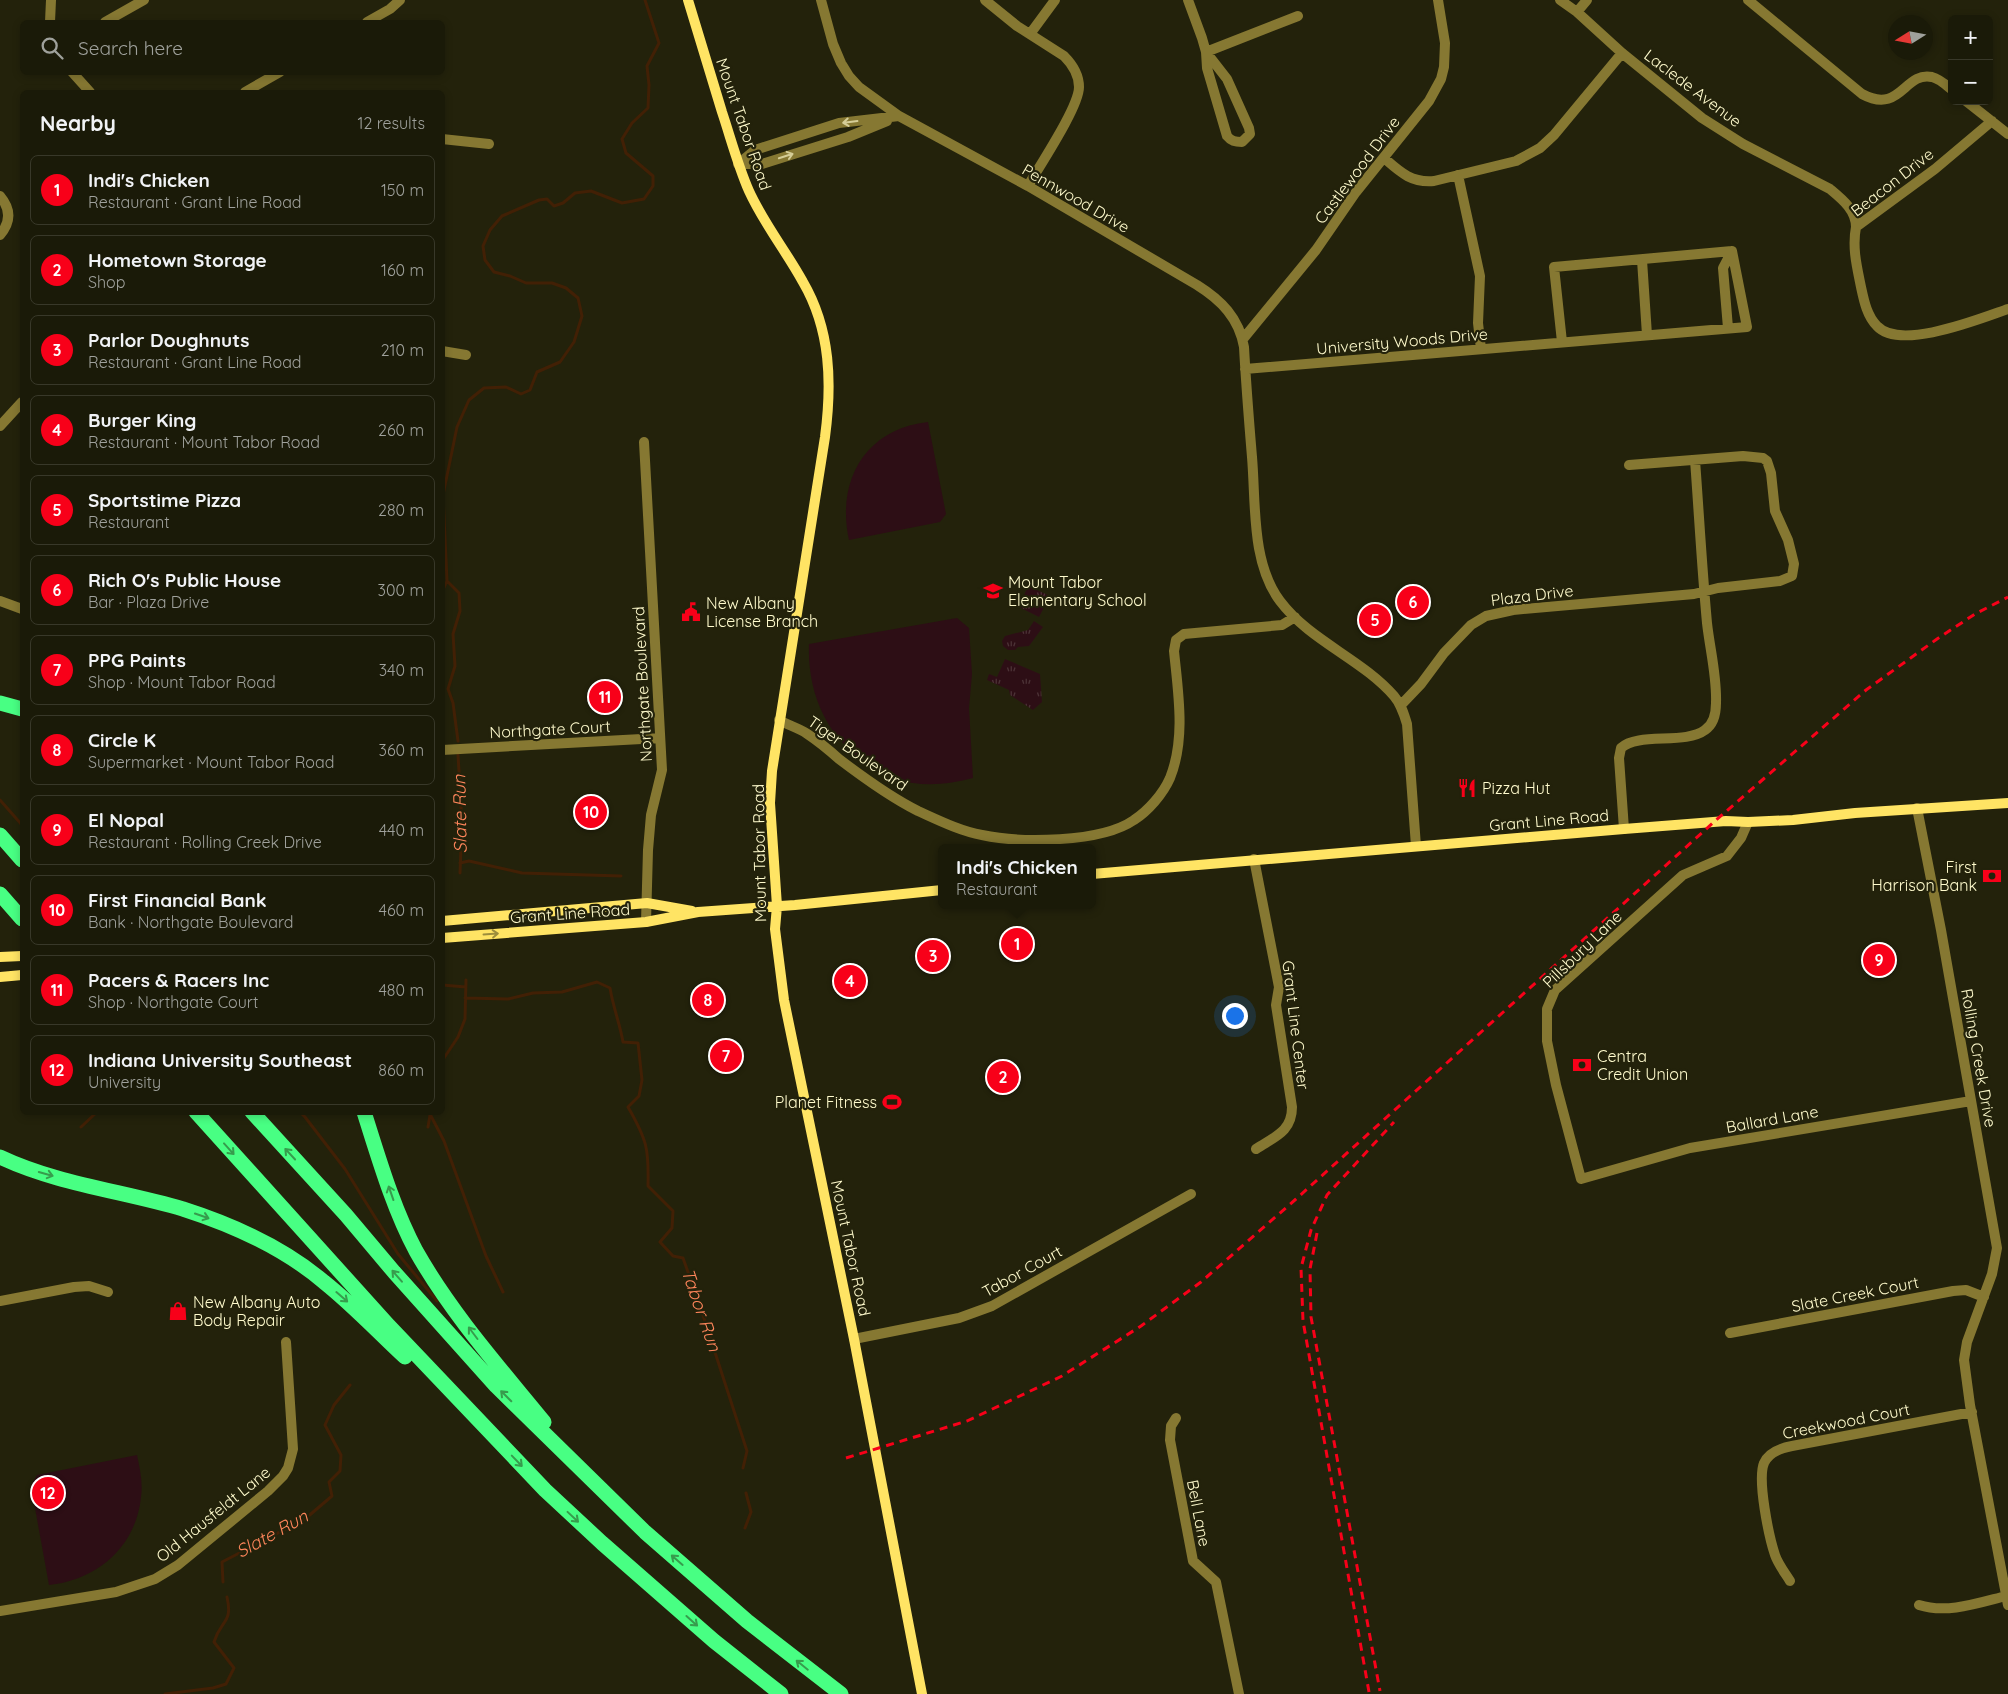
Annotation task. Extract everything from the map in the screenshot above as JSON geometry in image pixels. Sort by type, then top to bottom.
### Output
[{"type":"highway","points":[[0,703],[20,708]]},
{"type":"highway","points":[[0,834],[20,858]]},
{"type":"highway","points":[[0,894],[20,917]]},
{"type":"highway","points":[[199,1115],[389,1326],[545,1490],[602,1543],[714,1641],[781,1694]]},
{"type":"highway","points":[[255,1115],[496,1386],[591,1480],[645,1532],[747,1621],[840,1694]]},
{"type":"highway","points":[[365,1115],[393,1200],[416,1250],[430,1274],[494,1360],[591,1480]]},
{"type":"highway","points":[[0,1157],[38,1172],[183,1209],[242,1231],[270,1246],[323,1280],[493,1437]]},
{"type":"street","points":[[50,20],[51,0]]},
{"type":"street","points":[[108,20],[144,0]]},
{"type":"street","points":[[371,20],[390,9],[400,0]]},
{"type":"street","name":"Mount Tabor Road","points":[[688,0],[738,164],[758,210],[804,282],[824,338],[829,373],[829,403],[825,436],[779,720],[770,803],[777,906],[776,929],[784,1000],[854,1339],[922,1694]]},
{"type":"street","name":"Pennwood Drive","points":[[821,0],[834,44],[849,76],[859,87],[899,116],[1028,186],[1206,291],[1222,303],[1236,321],[1243,339],[1258,540],[1266,576],[1275,594],[1294,617]]},
{"type":"street","points":[[984,0],[1001,14],[1064,56],[1071,63],[1078,79],[1079,88],[1070,114],[1028,186]]},
{"type":"street","points":[[1030,34],[1055,0]]},
{"type":"street","points":[[1188,0],[1202,38],[1206,52],[1207,68],[1227,136],[1236,142],[1242,142],[1250,134],[1249,128],[1227,79],[1206,52]]},
{"type":"street","name":"Castlewood Drive","points":[[1243,339],[1316,250],[1356,192],[1429,101],[1441,79],[1444,67],[1445,49],[1438,0]]},
{"type":"street","name":"Laclede Avenue","points":[[1560,0],[1577,12],[1622,53],[1702,118],[1728,136],[1830,189],[1852,212],[1856,227]]},
{"type":"street","points":[[1577,12],[1587,0]]},
{"type":"street","points":[[1748,0],[1862,94],[1871,99],[1889,100],[1914,82],[1927,77],[1934,77],[1948,87]]},
{"type":"street","points":[[1206,52],[1298,16]]},
{"type":"street","points":[[1384,158],[1402,173],[1422,182],[1516,160],[1540,148],[1554,134],[1622,53]]},
{"type":"street","points":[[75,75],[88,90]]},
{"type":"street","points":[[248,90],[275,75]]},
{"type":"street","points":[[1971,105],[2008,134]]},
{"type":"street","points":[[738,164],[762,164],[848,137],[899,116]]},
{"type":"street","points":[[738,164],[754,150],[839,123],[899,116]]},
{"type":"street","name":"Beacon Drive","points":[[1992,121],[1935,169],[1856,227],[1855,256],[1862,294],[1872,320],[1884,332],[1900,336],[1918,335],[2008,309]]},
{"type":"street","points":[[445,139],[489,144]]},
{"type":"street","points":[[1458,175],[1480,276],[1478,322],[1481,349]]},
{"type":"street","points":[[0,196],[5,202],[9,216],[7,224],[0,235]]},
{"type":"street","points":[[1562,342],[1554,267],[1732,251]]},
{"type":"street","points":[[1728,328],[1723,268],[1732,251]]},
{"type":"street","name":"University Woods Drive","points":[[1245,369],[1747,327],[1732,251]]},
{"type":"street","points":[[1642,260],[1647,335]]},
{"type":"street","points":[[445,352],[466,355]]},
{"type":"street","points":[[0,426],[20,404]]},
{"type":"street","name":"Northgate Boulevard","points":[[644,442],[662,770],[651,815],[646,922]]},
{"type":"street","name":"Plaza Drive","points":[[1400,705],[1421,684],[1464,630],[1486,616],[1513,610],[1694,594],[1732,585],[1788,579],[1794,573],[1794,564],[1788,540],[1775,511],[1771,473],[1767,461],[1757,456],[1629,465]]},
{"type":"street","points":[[1624,829],[1619,758],[1621,748],[1634,741],[1698,734],[1711,724],[1714,717],[1716,700],[1715,680],[1705,592],[1695,460]]},
{"type":"street","points":[[0,601],[20,606]]},
{"type":"street","points":[[1294,617],[1373,677],[1395,697],[1400,705],[1407,724],[1416,846]]},
{"type":"street","name":"Tiger Boulevard","points":[[779,720],[806,733],[876,786],[917,810],[960,829],[994,837],[1042,840],[1111,831],[1134,820],[1150,806],[1164,789],[1173,771],[1179,740],[1174,650],[1176,640],[1184,634],[1282,624],[1294,617]]},
{"type":"street","name":"Northgate Court","points":[[445,750],[660,738]]},
{"type":"street","name":"Grant Line Road","points":[[1096,874],[1624,829],[1726,821],[1793,820],[1855,813],[2008,802]]},
{"type":"street","name":"Rolling Creek Drive","points":[[1917,808],[1997,1248],[1994,1268],[1965,1354],[1972,1412],[2007,1601]]},
{"type":"street","name":"Pillsbury Lane","points":[[1581,1178],[1556,1085],[1547,1041],[1546,1020],[1550,999],[1555,990],[1683,875],[1727,856],[1741,838],[1748,822]]},
{"type":"street","name":"Grant Line Center","points":[[1254,859],[1279,987],[1276,1004],[1292,1107],[1292,1119],[1287,1128],[1256,1149]]},
{"type":"street","name":"Grant Line Road","points":[[445,938],[646,922],[698,912],[938,890]]},
{"type":"street","name":"Grant Line Road","points":[[445,921],[647,903],[698,912]]},
{"type":"street","points":[[0,957],[20,956]]},
{"type":"street","points":[[4,977],[20,975]]},
{"type":"street","name":"Ballard Lane","points":[[1581,1178],[1690,1148],[1971,1101]]},
{"type":"street","name":"Tabor Court","points":[[854,1339],[959,1318],[984,1309],[1017,1293],[1190,1194]]},
{"type":"street","points":[[0,1301],[74,1286],[89,1286],[108,1292]]},
{"type":"street","name":"Slate Creek Court","points":[[1730,1333],[1953,1291],[1966,1290],[1984,1297]]},
{"type":"street","name":"Old Hausfeldt Lane","points":[[0,1611],[116,1592],[155,1579],[178,1565],[283,1476],[288,1468],[293,1449],[286,1342]]},
{"type":"street","name":"Creekwood Court","points":[[1790,1581],[1774,1553],[1762,1491],[1762,1471],[1764,1463],[1769,1456],[1775,1451],[1792,1446],[1972,1412]]},
{"type":"street","name":"Bell Lane","points":[[1176,1418],[1171,1426],[1170,1440],[1193,1561],[1216,1582],[1239,1694]]},
{"type":"street","points":[[1919,1605],[1930,1609],[2007,1601]]},
{"type":"green space","points":[[928,422],[946,514],[940,522],[849,540],[846,518],[847,498],[852,479],[860,462],[872,447],[887,435],[906,427]]},
{"type":"green space","points":[[1028,586],[1050,596],[1039,617],[1021,608]]},
{"type":"green space","points":[[957,618],[969,628],[972,674],[969,708],[973,778],[936,784],[921,784],[899,780],[861,760],[835,733],[825,718],[817,701],[812,683],[809,664],[809,644]]},
{"type":"green space","points":[[1034,621],[1043,627],[1029,646],[1008,650],[1003,646],[1002,641],[1005,636],[1028,630]]},
{"type":"green space","points":[[1005,659],[1040,674],[1042,702],[1033,710],[1010,695],[1009,690],[987,680],[989,674],[997,677]]},
{"type":"green space","points":[[137,1455],[142,1492],[138,1515],[122,1545],[111,1558],[98,1568],[67,1582],[49,1585],[31,1486],[37,1475]]},
{"type":"waterway","name":"Slate Run","points":[[445,485],[457,427],[469,400],[484,388],[506,387],[521,394],[530,390],[537,372],[560,362],[574,342],[582,316],[578,298],[566,288],[552,283],[526,283],[494,272],[485,260],[483,246],[490,230],[502,216],[539,200],[547,199],[554,206],[563,203],[575,193],[591,191],[622,203],[644,199],[653,186],[653,176],[626,153],[622,139],[632,123],[648,108],[649,85],[647,66],[659,43],[645,0]]},
{"type":"waterway","name":"Slate Run","points":[[445,538],[447,581],[459,593],[460,611],[453,634],[455,666],[448,689],[453,703],[458,741]]},
{"type":"waterway","points":[[445,585],[447,581]]},
{"type":"waterway","name":"Slate Run","points":[[458,755],[462,822],[460,873]]},
{"type":"waterway","points":[[0,800],[20,823]]},
{"type":"waterway","points":[[460,863],[469,861],[522,873],[621,876]]},
{"type":"waterway","name":"Slate Run","points":[[445,1056],[458,1037],[465,1019],[466,980]]},
{"type":"waterway","name":"Tabor Run","points":[[465,998],[508,999],[533,993],[562,992],[597,982],[610,988],[623,1042],[638,1043],[642,1080],[639,1096],[628,1107],[646,1145],[648,1186],[673,1211],[672,1228],[660,1242],[673,1256],[683,1258],[747,1451],[743,1468]]},
{"type":"waterway","points":[[445,985],[466,987]]},
{"type":"waterway","points":[[81,1127],[94,1115]]},
{"type":"waterway","points":[[303,1115],[345,1169],[398,1254],[437,1301]]},
{"type":"waterway","name":"Slate Run","points":[[428,1127],[430,1115]]},
{"type":"waterway","points":[[431,1115],[444,1141],[486,1256],[503,1292]]},
{"type":"waterway","name":"Slate Run","points":[[223,1582],[222,1562],[305,1519],[332,1496],[329,1482],[340,1471],[341,1455],[325,1425],[334,1405],[350,1385]]},
{"type":"waterway","name":"Tabor Run","points":[[745,1528],[751,1512],[746,1493]]},
{"type":"waterway","name":"Slate Run","points":[[165,1694],[213,1688],[226,1684],[234,1668],[214,1642],[227,1617],[227,1597]]},
{"type":"railway","points":[[846,1458],[967,1421],[1062,1376],[1141,1326],[1201,1282],[1296,1199],[1715,821],[1866,690],[1975,614],[2008,597]]},
{"type":"railway","points":[[1369,1692],[1303,1321],[1301,1268],[1311,1230],[1327,1195],[1394,1122]]},
{"type":"railway","points":[[1317,1233],[1310,1269],[1311,1317],[1380,1691]]},
{"type":"place","name":"Mount Tabor Elementary School","points":[[993,591]]},
{"type":"place","name":"Rich O's Public House","points":[[1413,602]]},
{"type":"place","name":"New Albany License Branch","points":[[691,612]]},
{"type":"place","name":"Sportstime Pizza","points":[[1375,620]]},
{"type":"place","name":"Pacers & Racers Inc","points":[[605,697]]},
{"type":"place","name":"Pizza Hut","points":[[1467,788]]},
{"type":"place","name":"First Financial Bank","points":[[591,812]]},
{"type":"place","name":"First Harrison Bank","points":[[1992,876]]},
{"type":"place","name":"Indi's Chicken","points":[[1017,944]]},
{"type":"place","name":"Parlor Doughnuts","points":[[933,956]]},
{"type":"place","name":"El Nopal","points":[[1879,960]]},
{"type":"place","name":"Burger King","points":[[850,981]]},
{"type":"place","name":"Circle K","points":[[708,1000]]},
{"type":"place","name":"PPG Paints","points":[[726,1056]]},
{"type":"place","name":"Centra Credit Union","points":[[1582,1065]]},
{"type":"place","name":"Hometown Storage","points":[[1003,1077]]},
{"type":"place","name":"Planet Fitness","points":[[892,1102]]},
{"type":"place","name":"New Albany Auto Body Repair","points":[[178,1311]]},
{"type":"place","name":"Indiana University Southeast","points":[[48,1493]]}]
